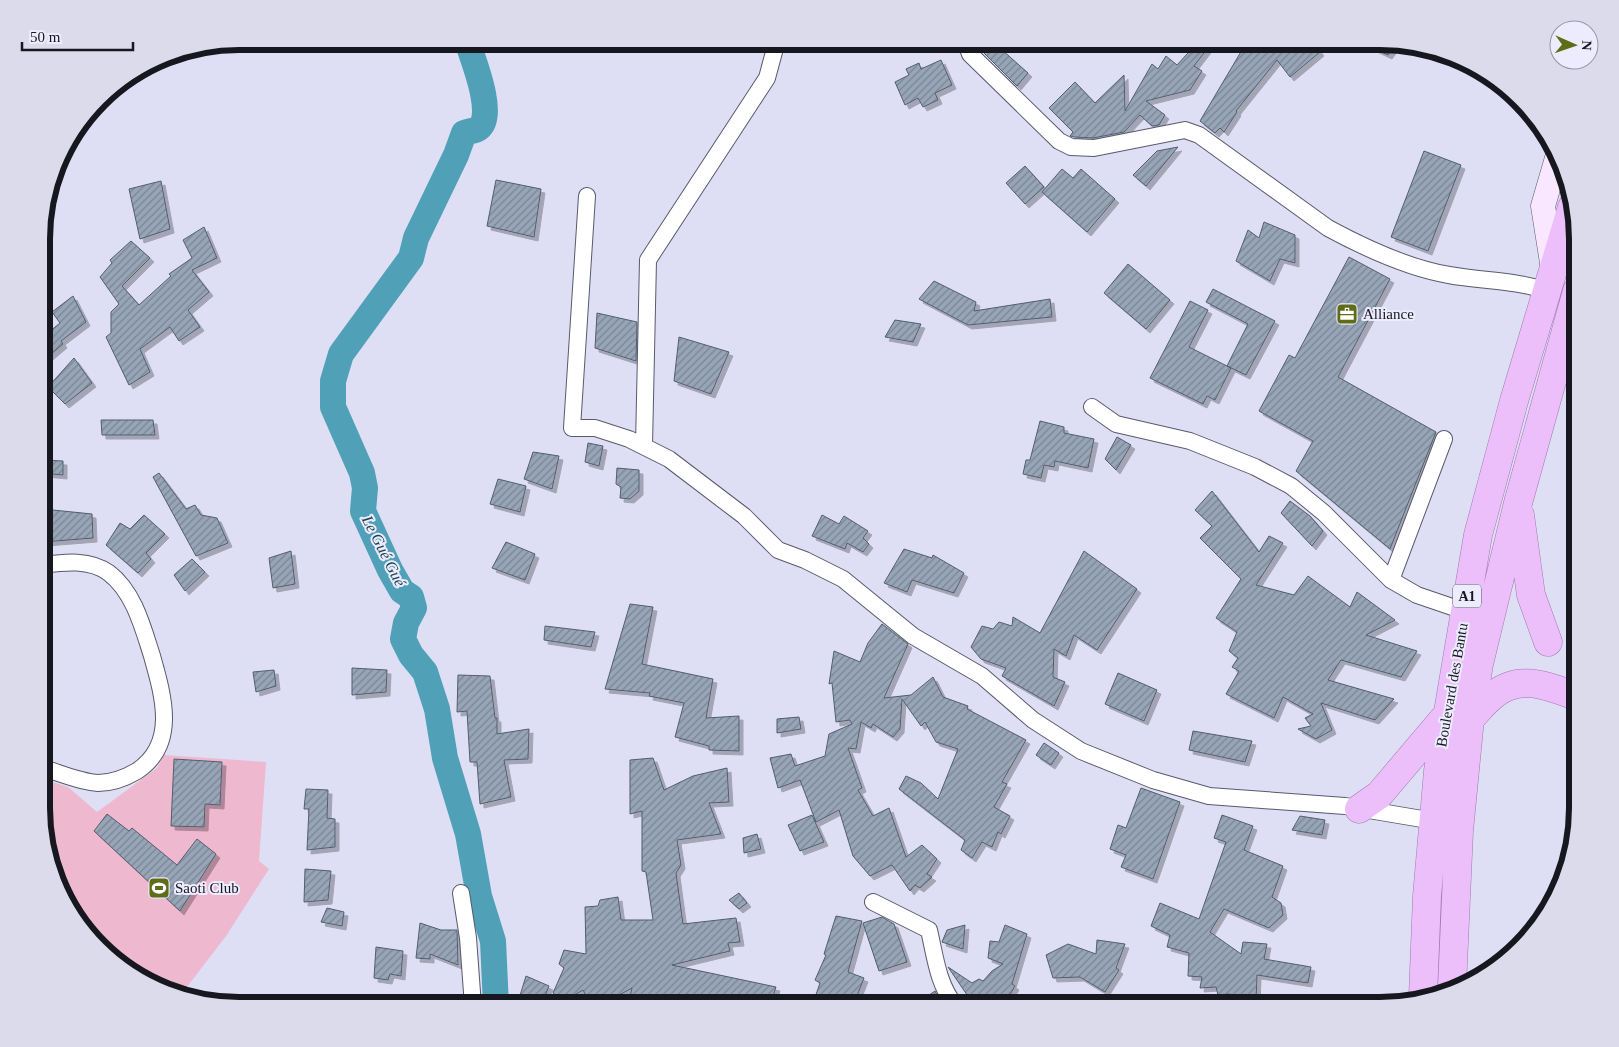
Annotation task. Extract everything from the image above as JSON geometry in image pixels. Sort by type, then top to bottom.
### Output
[{"type":"highway","name":"Boulevard des Bantu","points":[[1452,983],[1458,717],[1464,611],[1478,535],[1568,221]]},
{"type":"highway","name":"Boulevard des Bantu","points":[[1423,992],[1426,912],[1438,771],[1458,717],[1489,617],[1518,503],[1569,320]]},
{"type":"highway","points":[[1518,503],[1531,595],[1548,642]]},
{"type":"highway","points":[[1359,809],[1379,795],[1458,717],[1494,694],[1517,684],[1535,683],[1569,694]]},
{"type":"main road","points":[[1550,280],[1543,206],[1554,165]]},
{"type":"street","points":[[644,445],[648,260],[767,78],[775,50]]},
{"type":"street","points":[[968,50],[970,54],[1059,141],[1071,147],[1094,148],[1117,145],[1185,130],[1199,135],[1328,228],[1348,239],[1429,271],[1468,279],[1534,286],[1550,280]]},
{"type":"street","points":[[587,196],[572,428],[595,428],[644,445],[669,459],[744,516],[778,550],[805,560],[843,579],[913,636],[982,676],[1039,724],[1081,751],[1153,780],[1209,796],[1322,803],[1434,821]]},
{"type":"street","points":[[1092,407],[1116,424],[1190,441],[1255,467],[1292,486],[1324,514],[1390,580],[1417,594],[1464,611]]},
{"type":"street","points":[[1390,580],[1444,439]]},
{"type":"street","points":[[50,564],[78,562],[92,565],[108,573],[123,587],[135,608],[147,640],[165,705],[164,728],[157,750],[147,764],[130,775],[114,782],[96,783],[50,770]]},
{"type":"street","points":[[462,892],[472,997]]},
{"type":"street","points":[[873,902],[929,930],[940,977],[949,997]]},
{"type":"shaded area","name":"Saoti Club","points":[[164,755],[266,762],[259,861],[269,869],[226,936],[185,989],[167,983],[134,965],[105,942],[89,923],[75,902],[64,880],[56,857],[50,820],[50,781],[68,787],[97,812],[157,768]]},
{"type":"building","points":[[981,50],[1002,50],[1028,73],[1017,86]]},
{"type":"building","points":[[1191,50],[1206,50],[1194,66],[1202,71],[1190,90],[1146,101],[1165,115],[1159,125],[1152,126],[1140,115],[1124,132],[1093,138],[1074,137],[1070,136],[1073,132],[1049,108],[1075,82],[1095,103],[1124,75],[1125,111],[1152,64],[1158,69],[1166,56],[1177,65]]},
{"type":"building","points":[[1242,50],[1318,50],[1320,52],[1290,77],[1277,60],[1236,111],[1224,132],[1220,128],[1215,133],[1200,121]]},
{"type":"building","points":[[1377,50],[1392,50],[1388,55]]},
{"type":"building","points":[[941,60],[952,85],[935,93],[938,100],[923,107],[918,98],[905,105],[895,82],[909,75],[906,69],[919,63],[921,69]]},
{"type":"building","points":[[1178,147],[1146,186],[1133,175],[1157,151]]},
{"type":"building","points":[[1424,151],[1461,165],[1428,251],[1391,237]]},
{"type":"building","points":[[1025,166],[1044,187],[1025,204],[1006,183]]},
{"type":"building","points":[[1062,169],[1073,178],[1081,169],[1115,199],[1087,232],[1042,192]]},
{"type":"building","points":[[496,180],[541,189],[534,237],[487,226]]},
{"type":"building","points":[[161,181],[170,229],[140,239],[129,189]]},
{"type":"building","points":[[1264,222],[1295,235],[1295,263],[1280,259],[1270,281],[1236,261],[1248,230],[1259,238]]},
{"type":"building","points":[[204,227],[217,258],[192,270],[209,292],[188,310],[200,327],[179,341],[170,327],[140,349],[150,372],[129,385],[106,337],[111,333],[111,312],[119,304],[100,277],[112,263],[110,260],[131,241],[150,258],[122,286],[139,305],[171,276],[169,274],[192,258],[183,240]]},
{"type":"building","points":[[1349,257],[1390,279],[1338,377],[1436,432],[1390,549],[1296,471],[1313,441],[1259,411],[1289,355],[1295,358]]},
{"type":"building","points":[[1128,264],[1170,300],[1146,329],[1104,293]]},
{"type":"building","points":[[934,281],[976,302],[974,311],[1050,299],[1052,317],[968,325],[919,299]]},
{"type":"building","points":[[1213,289],[1275,321],[1246,375],[1227,366],[1248,324],[1206,302]]},
{"type":"building","points":[[73,296],[86,322],[61,341],[63,344],[50,355],[50,331],[60,323],[52,312]]},
{"type":"building","points":[[1190,301],[1208,310],[1189,347],[1231,368],[1215,400],[1207,396],[1203,404],[1150,378]]},
{"type":"building","points":[[597,313],[637,322],[636,361],[595,348]]},
{"type":"building","points":[[895,320],[921,324],[913,342],[885,337]]},
{"type":"building","points":[[679,337],[729,352],[711,394],[674,381]]},
{"type":"building","points":[[74,358],[92,383],[65,404],[50,389],[50,385]]},
{"type":"building","points":[[101,420],[153,420],[155,435],[102,435]]},
{"type":"building","points":[[1040,421],[1064,427],[1064,433],[1094,439],[1088,468],[1055,461],[1054,467],[1044,465],[1041,478],[1023,474],[1026,460],[1030,460]]},
{"type":"building","points":[[1117,437],[1131,445],[1116,470],[1105,459]]},
{"type":"building","points":[[588,443],[603,446],[599,466],[585,462]]},
{"type":"building","points":[[533,452],[559,456],[552,489],[524,479]]},
{"type":"building","points":[[50,460],[63,461],[63,475],[50,474]]},
{"type":"building","points":[[617,468],[639,470],[639,491],[630,499],[620,498],[621,487],[616,484]]},
{"type":"building","points":[[159,473],[186,509],[195,505],[201,515],[217,518],[228,543],[196,556],[153,477]]},
{"type":"building","points":[[498,479],[526,486],[520,512],[490,504]]},
{"type":"building","points":[[1212,491],[1259,552],[1269,536],[1283,543],[1256,585],[1294,595],[1308,576],[1350,607],[1357,592],[1395,620],[1366,635],[1417,651],[1401,677],[1341,660],[1328,680],[1394,699],[1375,720],[1321,703],[1332,730],[1316,739],[1298,729],[1311,726],[1305,718],[1313,714],[1283,697],[1274,718],[1226,694],[1239,671],[1232,667],[1238,658],[1229,651],[1237,632],[1216,618],[1241,579],[1200,538],[1212,526],[1195,510]]},
{"type":"building","points":[[1290,501],[1310,516],[1323,531],[1312,546],[1281,513]]},
{"type":"building","points":[[50,510],[92,514],[93,538],[50,541]]},
{"type":"building","points":[[144,515],[165,534],[146,553],[151,559],[138,573],[106,545],[120,523],[130,529]]},
{"type":"building","points":[[822,515],[839,524],[844,516],[868,531],[863,538],[869,544],[863,552],[847,543],[845,549],[812,536]]},
{"type":"building","points":[[506,542],[535,554],[525,580],[492,568]]},
{"type":"building","points":[[904,549],[932,558],[933,555],[964,573],[954,593],[912,580],[907,592],[884,583]]},
{"type":"building","points":[[291,551],[295,584],[273,588],[269,558]]},
{"type":"building","points":[[1084,551],[1137,589],[1097,650],[1074,635],[1066,656],[1054,649],[1053,677],[1065,682],[1054,706],[1002,676],[1006,668],[981,659],[971,647],[982,626],[993,629],[999,622],[1012,626],[1013,617],[1040,633]]},
{"type":"building","points":[[192,559],[205,572],[185,591],[174,575]]},
{"type":"building","points":[[630,604],[653,607],[642,664],[713,679],[706,718],[739,716],[739,751],[709,750],[709,746],[675,737],[684,703],[649,696],[650,693],[605,689]]},
{"type":"building","points":[[882,624],[908,644],[884,698],[911,695],[933,677],[943,697],[968,706],[967,709],[1026,740],[1002,782],[1007,784],[994,807],[1010,816],[1001,834],[998,832],[992,847],[982,842],[972,858],[961,850],[965,840],[899,789],[906,776],[921,783],[938,799],[958,749],[936,742],[925,722],[921,726],[902,699],[900,729],[893,737],[873,724],[871,728],[861,722],[856,749],[848,748],[862,788],[858,790],[873,816],[889,808],[906,857],[922,845],[937,859],[927,874],[932,877],[920,888],[915,885],[910,891],[892,865],[870,876],[853,856],[839,810],[816,822],[800,780],[778,788],[770,758],[791,754],[795,766],[825,756],[829,734],[852,724],[850,720],[836,722],[832,683],[829,684],[834,651],[860,662],[868,643]]},
{"type":"building","points":[[545,626],[595,632],[591,647],[544,640]]},
{"type":"building","points":[[352,668],[387,670],[386,692],[352,695]]},
{"type":"building","points":[[274,670],[276,686],[256,692],[253,672]]},
{"type":"building","points":[[1118,673],[1157,690],[1144,721],[1105,704]]},
{"type":"building","points":[[458,675],[490,676],[495,718],[497,718],[497,734],[529,729],[528,759],[504,760],[511,797],[480,804],[477,762],[470,762],[467,711],[457,712]]},
{"type":"building","points":[[799,717],[801,729],[777,733],[777,719]]},
{"type":"building","points":[[1193,731],[1252,741],[1245,762],[1189,750]]},
{"type":"building","points":[[1044,743],[1059,753],[1051,765],[1036,755]]},
{"type":"building","points":[[653,758],[664,790],[693,776],[727,768],[729,802],[709,803],[721,834],[677,840],[681,865],[676,873],[683,924],[736,918],[740,942],[728,943],[730,951],[672,965],[776,987],[773,997],[630,997],[632,988],[616,997],[608,997],[602,994],[599,997],[587,997],[583,990],[571,997],[558,997],[553,993],[564,968],[559,964],[564,950],[586,954],[585,907],[598,906],[600,900],[618,897],[621,920],[653,920],[646,872],[642,871],[642,811],[630,814],[630,760]]},
{"type":"building","points":[[174,759],[222,762],[220,805],[205,804],[204,827],[171,826]]},
{"type":"building","points":[[1141,788],[1180,802],[1153,879],[1121,867],[1126,855],[1110,849],[1118,825],[1126,828]]},
{"type":"building","points":[[306,789],[328,790],[327,818],[335,819],[335,847],[307,850],[309,809],[304,809]]},
{"type":"building","points":[[107,814],[129,831],[132,828],[177,865],[197,839],[216,854],[180,911],[94,831]]},
{"type":"building","points":[[812,815],[824,842],[800,851],[788,825]]},
{"type":"building","points":[[1222,815],[1253,826],[1244,850],[1283,866],[1272,897],[1281,903],[1283,915],[1269,928],[1224,909],[1210,932],[1241,954],[1243,942],[1267,944],[1264,959],[1311,967],[1308,983],[1257,975],[1256,997],[1230,997],[1230,994],[1218,995],[1216,987],[1200,988],[1202,977],[1188,976],[1189,953],[1167,947],[1170,935],[1151,926],[1160,903],[1199,919],[1226,842],[1214,838]]},
{"type":"building","points":[[1300,816],[1325,820],[1322,835],[1292,830]]},
{"type":"building","points":[[757,834],[761,849],[744,853],[743,838]]},
{"type":"building","points":[[305,869],[331,871],[328,900],[304,902]]},
{"type":"building","points":[[739,893],[747,903],[739,909],[729,900]]},
{"type":"building","points":[[327,908],[344,912],[342,926],[321,922]]},
{"type":"building","points":[[836,916],[862,921],[848,972],[864,978],[857,997],[815,997],[820,983],[815,980],[826,955],[824,954]]},
{"type":"building","points":[[882,917],[894,924],[907,962],[879,971],[863,923]]},
{"type":"building","points":[[420,923],[441,930],[457,930],[458,965],[430,954],[430,959],[416,958]]},
{"type":"building","points":[[965,925],[963,949],[942,942],[947,930]]},
{"type":"building","points":[[1005,925],[1027,934],[1012,984],[1015,986],[1009,997],[969,997],[948,967],[972,983],[979,979],[983,981],[992,971],[1003,964],[988,958],[990,941],[999,942]]},
{"type":"building","points":[[1097,940],[1125,944],[1116,968],[1119,970],[1105,992],[1080,977],[1053,978],[1046,955],[1068,944],[1096,954]]},
{"type":"building","points":[[376,947],[403,951],[401,976],[390,974],[388,980],[374,978]]},
{"type":"building","points":[[526,976],[549,986],[545,997],[520,997]]},
{"type":"building","points":[[935,991],[938,997],[926,997]]},
{"type":"waterway","name":"Le Gué Gué","points":[[470,50],[484,99],[484,121],[478,129],[464,133],[456,155],[416,238],[411,258],[341,354],[333,381],[333,407],[362,473],[365,488],[363,511],[390,570],[402,591],[411,597],[414,608],[406,623],[403,639],[411,655],[425,672],[437,709],[445,758],[468,834],[479,896],[493,941],[496,997]]},
{"type":"place","name":"Alliance","points":[[1347,314]]},
{"type":"place","name":"Saoti Club","points":[[159,888]]}]
